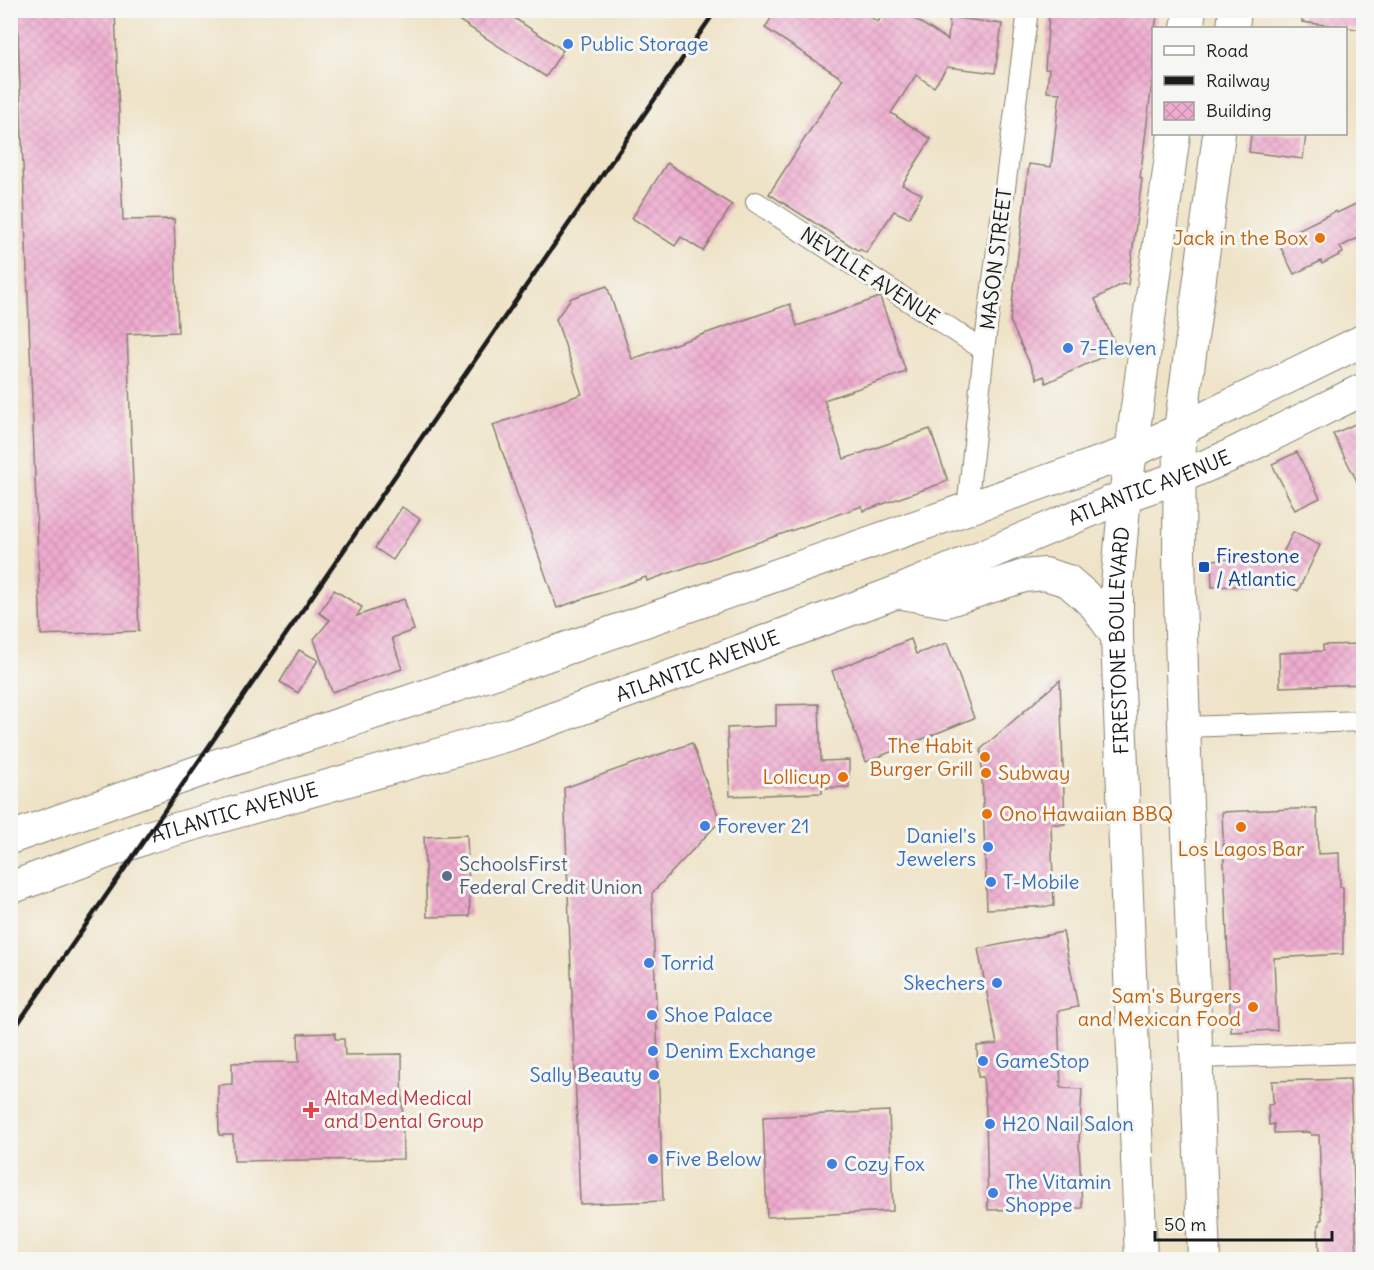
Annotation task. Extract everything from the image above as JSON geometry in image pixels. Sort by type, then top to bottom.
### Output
[{"type":"main road","points":[[1187,27],[1190,10]]},
{"type":"main road","points":[[1233,27],[1235,10]]},
{"type":"main road","name":"FIRESTONE BOULEVARD","points":[[1141,1260],[1117,636],[1117,585],[1125,496],[1174,135]]},
{"type":"main road","points":[[1204,1260],[1179,555],[1180,430],[1219,135]]},
{"type":"main road","name":"ATLANTIC AVENUE","points":[[10,838],[191,774],[542,657],[1132,451],[1364,340]]},
{"type":"main road","name":"ATLANTIC AVENUE","points":[[10,888],[155,835],[511,734],[729,655],[897,592],[1125,496],[1180,477],[1227,457],[1364,389]]},
{"type":"main road","points":[[897,592],[946,601],[1024,576],[1045,574],[1068,581],[1096,606],[1117,636]]},
{"type":"street","name":"MASON STREET","points":[[967,508],[984,350],[1028,10]]},
{"type":"street","name":"NEVILLE AVENUE","points":[[756,202],[984,350]]},
{"type":"street","points":[[1184,727],[1364,721]]},
{"type":"street","points":[[1197,1058],[1364,1053]]},
{"type":"building","points":[[17,10],[115,10],[123,220],[174,219],[178,332],[127,334],[139,631],[41,635]]},
{"type":"building","points":[[443,10],[502,10],[563,50],[546,77]]},
{"type":"building","points":[[776,10],[860,10],[878,22],[885,10],[902,11],[948,40],[950,17],[1002,24],[995,73],[947,67],[934,87],[916,75],[891,113],[931,139],[902,185],[922,194],[909,218],[894,211],[866,253],[860,249],[859,251],[769,194],[843,79],[765,28]]},
{"type":"building","points":[[1060,10],[1158,10],[1155,27],[1152,27],[1152,83],[1128,285],[1122,284],[1095,299],[1115,344],[1108,347],[1111,353],[1046,383],[1044,376],[1037,379],[1010,321],[1029,164],[1051,167],[1060,93],[1047,92],[1049,69],[1045,69],[1049,15],[1059,16]]},
{"type":"building","points":[[1303,10],[1364,10],[1364,30],[1302,22]]},
{"type":"building","points":[[1251,135],[1306,135],[1303,159],[1249,152]]},
{"type":"building","points":[[667,163],[732,205],[703,251],[681,237],[675,246],[632,218]]},
{"type":"building","name":"Jack in the Box","points":[[1364,200],[1364,235],[1340,247],[1343,253],[1322,264],[1321,261],[1294,274],[1277,240]]},
{"type":"building","points":[[607,286],[632,359],[790,304],[797,326],[880,297],[906,372],[824,400],[844,459],[930,429],[948,481],[863,511],[862,506],[647,581],[646,577],[557,608],[493,425],[582,394],[556,319],[571,298]]},
{"type":"building","points":[[1357,423],[1364,436],[1364,495],[1333,434]]},
{"type":"building","points":[[1297,452],[1320,498],[1295,510],[1272,464]]},
{"type":"building","points":[[402,507],[420,519],[393,560],[375,548]]},
{"type":"building","points":[[1293,532],[1320,545],[1298,591],[1284,584],[1212,587],[1211,560],[1281,557]]},
{"type":"building","points":[[334,590],[362,607],[357,616],[404,599],[414,630],[392,638],[402,669],[332,692],[314,639],[330,620],[319,613]]},
{"type":"building","points":[[911,639],[916,654],[947,643],[974,718],[866,762],[832,671]]},
{"type":"building","points":[[1364,644],[1364,684],[1280,687],[1279,653],[1323,651],[1323,645]]},
{"type":"building","points":[[299,650],[318,660],[298,693],[280,682]]},
{"type":"building","points":[[1060,680],[1065,824],[1051,824],[1054,906],[987,909],[981,749]]},
{"type":"building","points":[[819,704],[821,761],[849,760],[849,787],[822,788],[822,793],[730,796],[727,728],[776,726],[776,705]]},
{"type":"building","points":[[692,743],[720,821],[652,893],[663,1201],[580,1204],[564,788]]},
{"type":"building","points":[[1317,808],[1318,854],[1339,853],[1340,887],[1343,887],[1343,954],[1274,958],[1277,1030],[1231,1032],[1222,812]]},
{"type":"building","name":"SchoolsFirst Federal Credit Union","points":[[467,835],[470,916],[427,917],[424,837]]},
{"type":"building","points":[[1063,932],[1078,1007],[1058,1011],[1061,1088],[1082,1089],[1079,1144],[1082,1208],[988,1210],[986,1110],[983,1077],[978,1077],[977,1046],[997,1044],[978,949]]},
{"type":"building","name":"AltaMed Medical and Dental Group","points":[[335,1033],[335,1039],[344,1039],[345,1055],[402,1054],[403,1159],[234,1161],[233,1135],[219,1135],[218,1085],[232,1084],[232,1063],[299,1062],[298,1034]]},
{"type":"building","points":[[1350,1079],[1357,1260],[1319,1260],[1318,1225],[1322,1220],[1319,1135],[1311,1135],[1310,1132],[1274,1133],[1274,1124],[1269,1125],[1268,1105],[1273,1104],[1272,1081]]},
{"type":"building","points":[[889,1111],[893,1211],[767,1217],[763,1117]]},
{"type":"railway","points":[[10,1035],[716,10]]},
{"type":"place","name":"Public Storage","points":[[568,44]]},
{"type":"place","name":"Jack in the Box","points":[[1320,238]]},
{"type":"place","name":"7-Eleven","points":[[1068,348]]},
{"type":"place","name":"Firestone / Atlantic","points":[[1204,567]]},
{"type":"place","name":"The Habit Burger Grill","points":[[985,757]]},
{"type":"place","name":"Subway","points":[[986,773]]},
{"type":"place","name":"Lollicup","points":[[843,777]]},
{"type":"place","name":"Ono Hawaiian BBQ","points":[[987,814]]},
{"type":"place","name":"Forever 21","points":[[705,826]]},
{"type":"place","name":"Los Lagos Bar","points":[[1241,827]]},
{"type":"place","name":"Daniel's Jewelers","points":[[988,847]]},
{"type":"place","name":"SchoolsFirst Federal Credit Union","points":[[447,876]]},
{"type":"place","name":"T-Mobile","points":[[991,882]]},
{"type":"place","name":"Torrid","points":[[649,963]]},
{"type":"place","name":"Skechers","points":[[997,983]]},
{"type":"place","name":"Sam's Burgers and Mexican Food","points":[[1253,1007]]},
{"type":"place","name":"Shoe Palace","points":[[652,1015]]},
{"type":"place","name":"Denim Exchange","points":[[653,1051]]},
{"type":"place","name":"GameStop","points":[[983,1061]]},
{"type":"place","name":"Sally Beauty","points":[[654,1075]]},
{"type":"place","name":"AltaMed Medical and Dental Group","points":[[311,1110]]},
{"type":"place","name":"H20 Nail Salon","points":[[990,1124]]},
{"type":"place","name":"Five Below","points":[[653,1159]]},
{"type":"place","name":"Cozy Fox","points":[[832,1164]]},
{"type":"place","name":"The Vitamin Shoppe","points":[[993,1193]]}]
